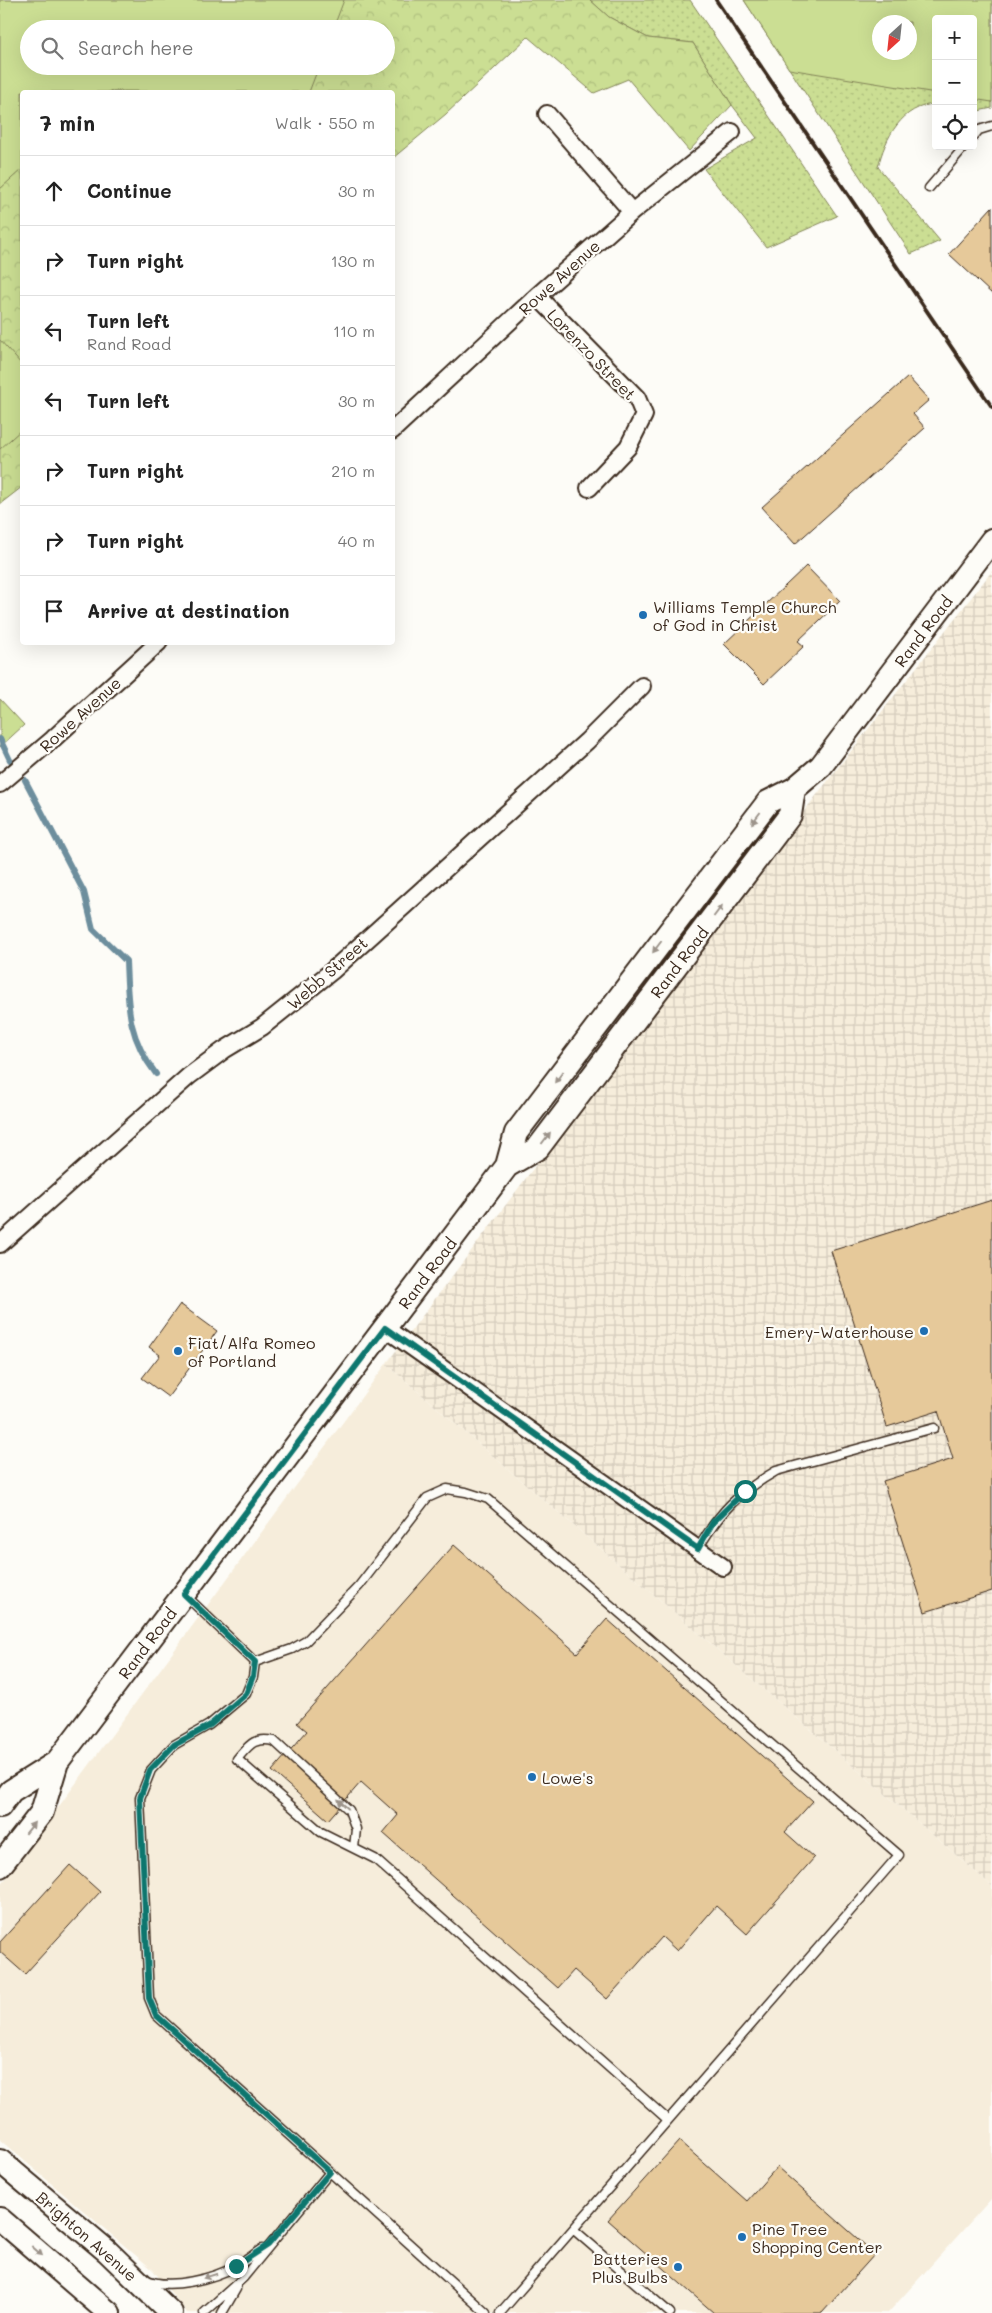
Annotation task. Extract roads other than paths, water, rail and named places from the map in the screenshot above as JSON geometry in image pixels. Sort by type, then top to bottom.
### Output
[{"type":"main road","name":"Rand Road","points":[[0,1866],[42,1812],[57,1762],[507,1166],[538,1148],[790,815],[794,789],[821,766],[992,540]]},
{"type":"main road","name":"Rand Road","points":[[0,1806],[11,1791],[57,1762]]},
{"type":"main road","name":"Brighton Avenue","points":[[0,2161],[124,2266],[171,2313]]},
{"type":"main road","points":[[0,2219],[108,2313]]},
{"type":"street","points":[[547,114],[632,212]]},
{"type":"street","name":"Rowe Avenue","points":[[395,428],[537,296],[632,212],[732,132]]},
{"type":"street","name":"Lorenzo Street","points":[[537,296],[637,398],[644,415],[628,447],[590,488]]},
{"type":"street","name":"Rowe Avenue","points":[[0,784],[53,739],[156,645]]},
{"type":"street","name":"Webb Street","points":[[0,1244],[189,1076],[224,1050],[262,1027],[332,971],[587,740],[642,686]]},
{"type":"street","points":[[385,1328],[723,1567]]},
{"type":"lane","points":[[977,132],[992,126]]},
{"type":"lane","points":[[929,188],[962,150]]},
{"type":"lane","points":[[698,1549],[713,1522],[733,1500],[753,1484],[776,1472],[934,1428]]},
{"type":"lane","points":[[255,1662],[292,1649],[306,1641],[359,1586],[426,1498],[447,1489],[466,1492],[488,1499],[899,1855],[500,2313]]},
{"type":"lane","points":[[184,1594],[255,1662]]},
{"type":"lane","points":[[255,1662],[253,1676],[246,1694],[209,1726],[174,1745],[150,1770],[140,1798],[149,1998],[156,2015],[486,2313]]},
{"type":"lane","points":[[354,1848],[356,1829],[349,1810],[274,1741],[262,1739],[250,1744],[237,1759],[321,1832],[375,1859],[668,2120]]},
{"type":"lane","points":[[222,2313],[242,2278],[330,2172]]},
{"type":"lane","points":[[573,2229],[670,2313]]},
{"type":"lane","points":[[124,2266],[150,2282],[180,2283],[208,2278],[236,2266],[268,2245]]},
{"type":"lane","points":[[204,2313],[242,2278]]},
{"type":"waterway","points":[[0,739],[10,760]]},
{"type":"waterway","points":[[25,780],[84,892],[93,929],[126,961],[127,992],[134,1033],[139,1047],[156,1074]]},
{"type":"railway","points":[[716,0],[992,407]]},
{"type":"place","name":"Williams Temple Church of God in Christ","points":[[643,615]]},
{"type":"place","name":"Emery-Waterhouse","points":[[924,1331]]},
{"type":"place","name":"Fiat/Alfa Romeo of Portland","points":[[178,1351]]},
{"type":"place","name":"Lowe's","points":[[532,1777]]},
{"type":"place","name":"Pine Tree Shopping Center","points":[[742,2237]]},
{"type":"place","name":"Batteries Plus Bulbs","points":[[678,2267]]}]
